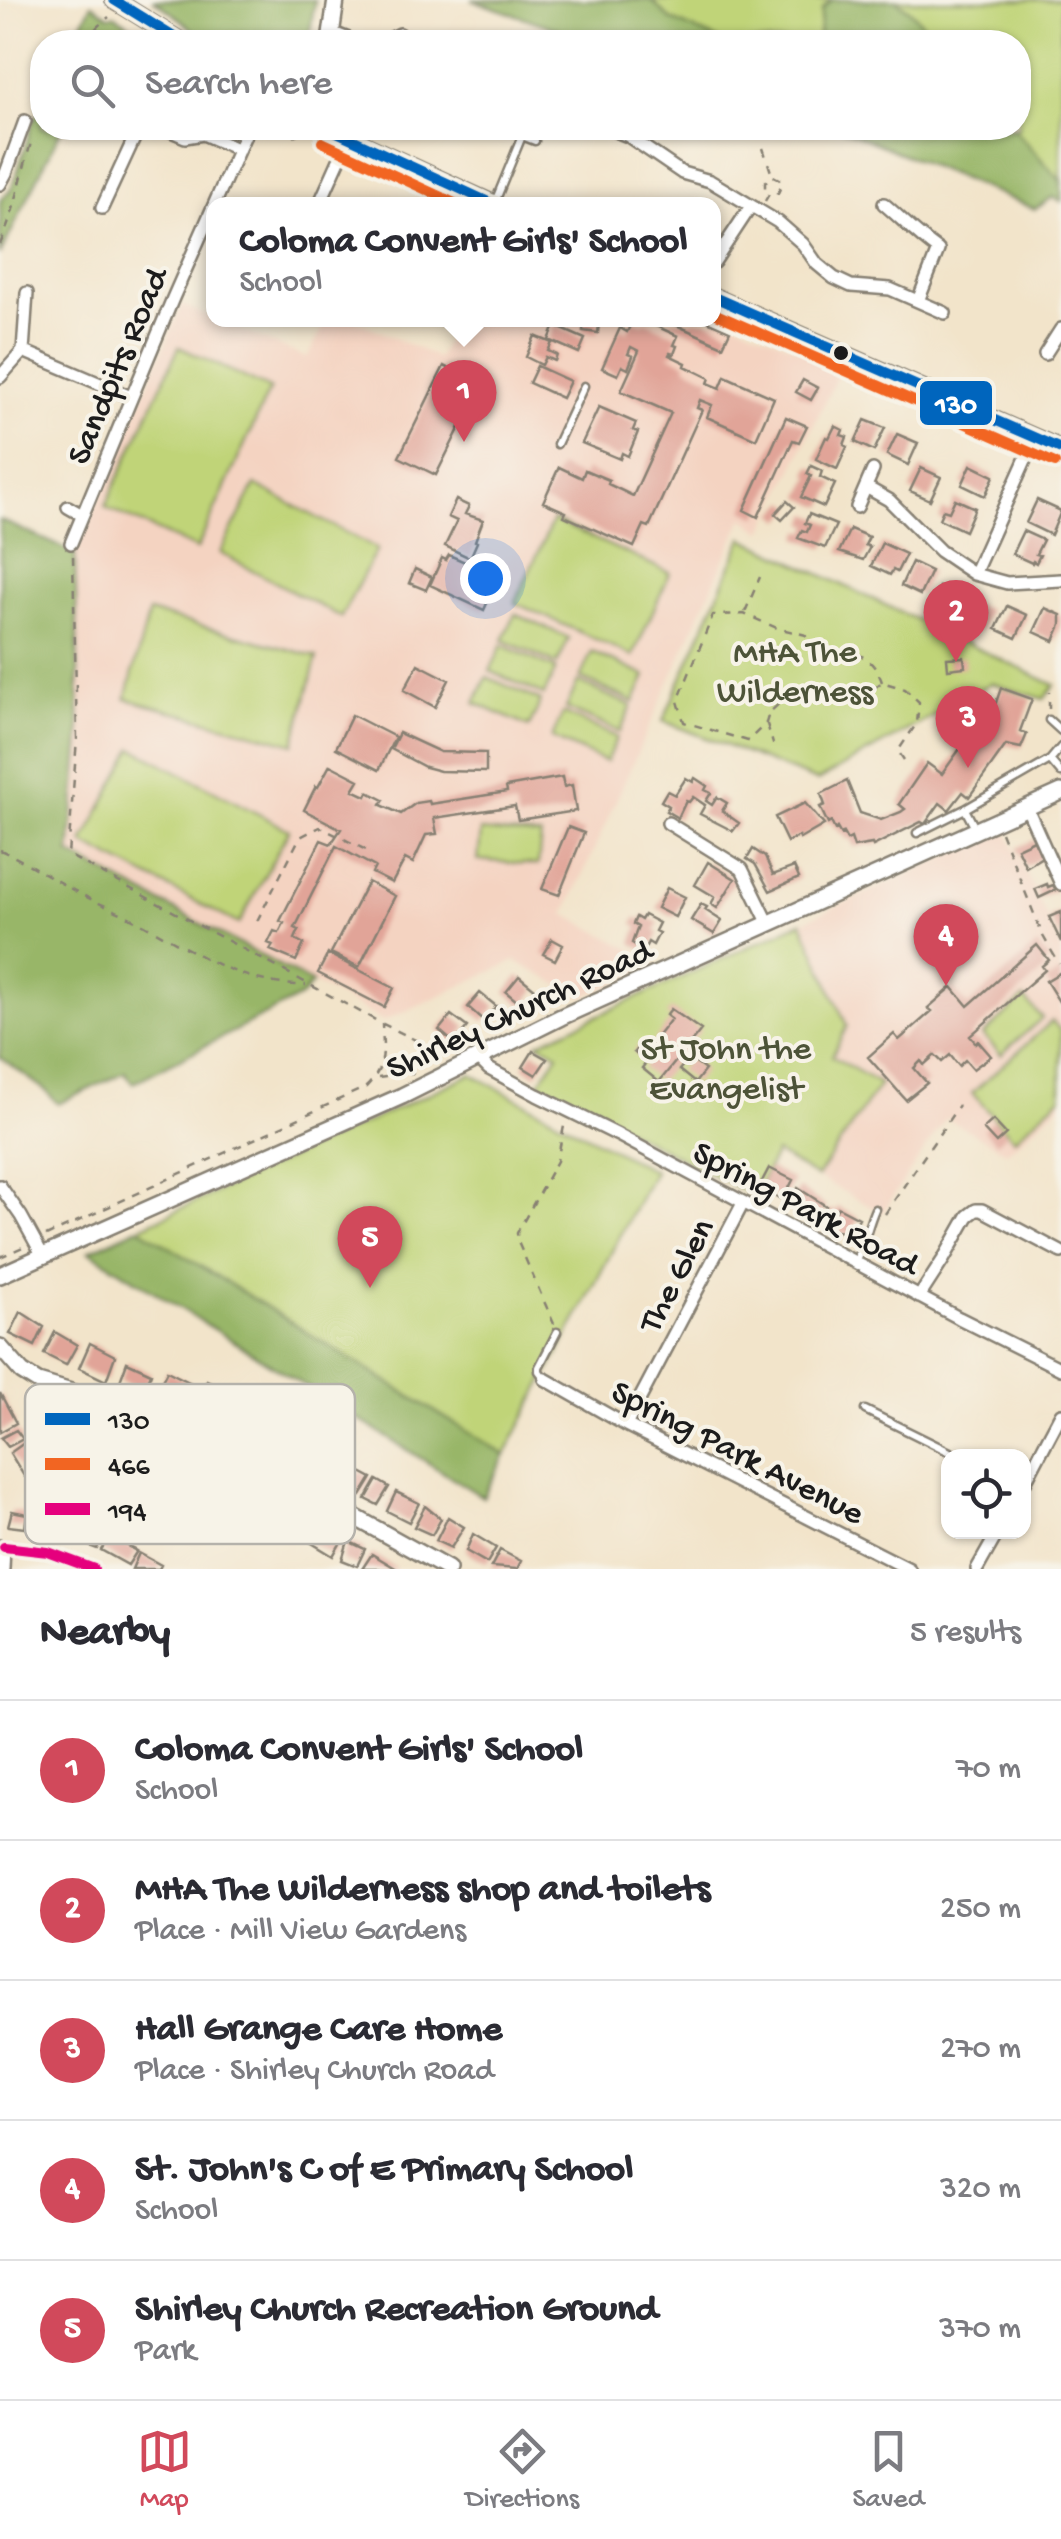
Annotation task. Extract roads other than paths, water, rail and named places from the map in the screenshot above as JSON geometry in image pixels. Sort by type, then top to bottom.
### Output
[{"type":"street","points":[[331,30],[336,0]]},
{"type":"street","points":[[118,2],[163,30]]},
{"type":"street","points":[[0,184],[26,121]]},
{"type":"street","points":[[102,208],[133,140]]},
{"type":"street","name":"Sandpits Road","points":[[217,197],[242,140]]},
{"type":"street","points":[[322,197],[348,140]]},
{"type":"street","points":[[353,140],[480,197]]},
{"type":"street","points":[[634,140],[682,173],[710,181],[778,222],[834,278],[851,286],[890,288],[945,313]]},
{"type":"street","points":[[884,204],[912,232],[938,250],[918,301]]},
{"type":"street","points":[[721,253],[755,208]]},
{"type":"street","name":"Sandpits Road","points":[[71,543],[206,224]]},
{"type":"street","points":[[0,377],[23,351],[27,293]]},
{"type":"street","points":[[721,300],[1061,449]]},
{"type":"street","points":[[1045,354],[1061,329]]},
{"type":"street","points":[[23,351],[131,397]]},
{"type":"street","points":[[974,574],[1035,438]]},
{"type":"street","points":[[857,507],[873,470]]},
{"type":"street","points":[[866,487],[888,500],[940,551],[974,574],[1007,583],[1061,580]]},
{"type":"street","name":"Sandpits Road","points":[[68,507],[82,515]]},
{"type":"street","name":"Shirley Church Road","points":[[0,1276],[39,1249],[402,1096],[561,1017],[1061,792]]},
{"type":"street","points":[[1027,808],[1061,884]]},
{"type":"street","points":[[668,823],[742,868],[769,924]]},
{"type":"street","name":"Spring Park Road","points":[[478,1058],[489,1069],[1061,1369]]},
{"type":"street","points":[[0,1186],[39,1249]]},
{"type":"street","name":"The Glen","points":[[626,1424],[743,1203]]},
{"type":"street","points":[[919,1297],[968,1216],[976,1210],[1061,1252]]},
{"type":"street","points":[[0,1347],[22,1372],[44,1384]]},
{"type":"street","name":"Spring Park Avenue","points":[[545,1379],[910,1569]]},
{"type":"street","points":[[1031,1471],[1061,1414]]},
{"type":"street","points":[[355,1517],[448,1569]]},
{"type":"street","points":[[977,1569],[994,1539]]},
{"type":"street","points":[[3,1569],[2,1546],[48,1552],[94,1569]]},
{"type":"lane","points":[[498,197],[520,140]]},
{"type":"lane","points":[[558,444],[584,386]]},
{"type":"lane","points":[[1049,720],[1061,731]]},
{"type":"lane","points":[[918,833],[946,821],[1050,760],[1061,747]]},
{"type":"lane","points":[[1050,760],[1061,773]]},
{"type":"lane","points":[[965,809],[976,830]]},
{"type":"lane","points":[[854,1263],[875,1210]]},
{"type":"lane","points":[[545,1379],[540,1366],[557,1332]]},
{"type":"lane","points":[[865,1410],[944,1449]]},
{"type":"place","name":"Coloma Convent Girls' School","points":[[464,442]]},
{"type":"place","name":"MHA The Wilderness shop and toilets","points":[[956,662]]},
{"type":"place","name":"Hall Grange Care Home","points":[[968,768]]},
{"type":"place","name":"St. John's C of E Primary School","points":[[946,986]]},
{"type":"place","name":"Shirley Church Recreation Ground","points":[[370,1288]]},
{"type":"park label","name":"MHA The Wilderness","points":[[795,669]]},
{"type":"park label","name":"St John the Evangelist","points":[[726,1066]]}]
